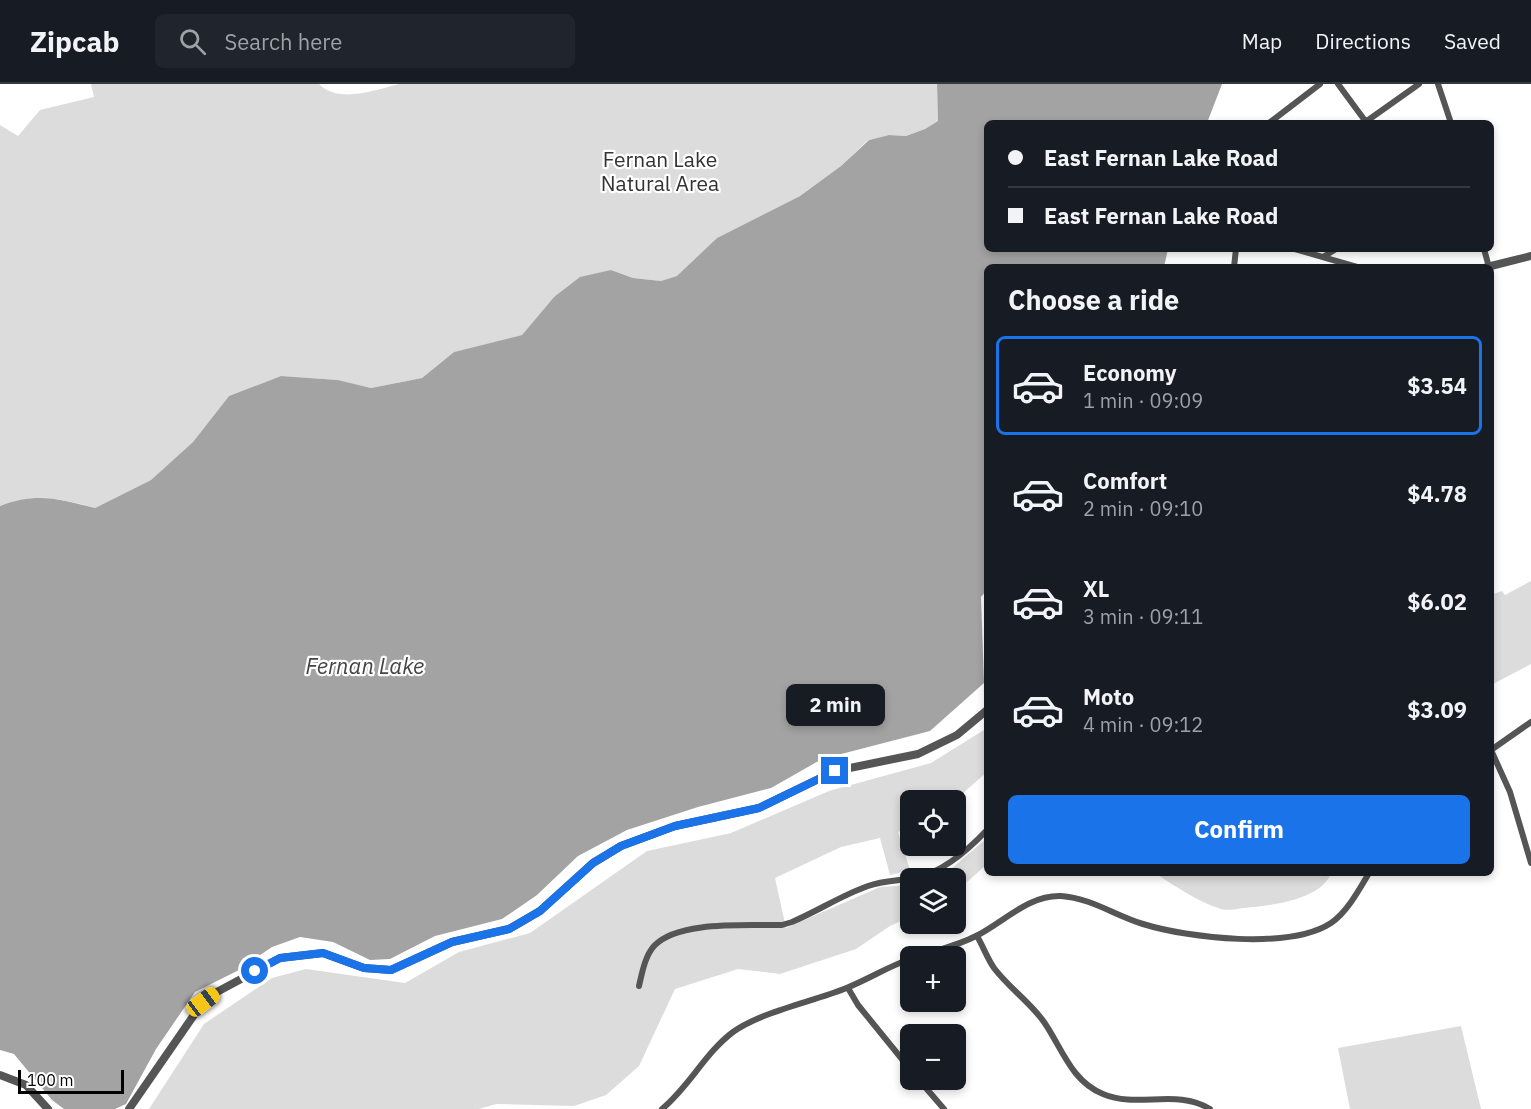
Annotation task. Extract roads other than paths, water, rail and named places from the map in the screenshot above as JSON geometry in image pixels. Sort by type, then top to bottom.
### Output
[{"type":"street","points":[[1273,120],[1320,84]]},
{"type":"street","points":[[1338,84],[1364,120]]},
{"type":"street","points":[[1368,120],[1419,84]]},
{"type":"street","points":[[1438,84],[1450,120]]},
{"type":"street","points":[[1306,252],[1345,264]]},
{"type":"street","points":[[1323,257],[1331,252]]},
{"type":"street","points":[[1494,265],[1531,256]]},
{"type":"street","points":[[129,1109],[203,1002],[274,960],[323,953],[364,968],[391,970],[452,942],[509,929],[540,911],[593,863],[621,846],[666,828],[759,808],[835,771],[918,754],[957,735],[984,712]]},
{"type":"street","points":[[1494,748],[1531,722]]},
{"type":"street","points":[[1494,757],[1510,792],[1531,863]]},
{"type":"street","points":[[639,986],[650,953],[665,938],[697,929],[782,925],[792,922],[869,885],[915,878],[935,871],[967,849],[984,833]]},
{"type":"street","points":[[953,946],[977,936],[1036,899],[1061,896],[1083,900],[1141,924],[1168,931],[1223,939],[1288,937],[1312,932],[1334,921],[1367,876]]},
{"type":"street","points":[[977,936],[994,967],[1043,1020],[1068,1063],[1083,1082],[1104,1095],[1130,1099],[1183,1098],[1210,1109]]},
{"type":"street","points":[[662,1109],[678,1096],[714,1049],[733,1032],[755,1020],[848,988],[879,971],[900,963]]},
{"type":"street","points":[[848,988],[858,1005],[900,1057]]},
{"type":"street","points":[[0,1075],[26,1085],[48,1109]]},
{"type":"street","points":[[928,1090],[944,1109]]},
{"type":"water","name":"Fernan Lake","points":[[937,84],[1222,84],[1208,120],[984,120],[984,252],[1167,252],[1165,264],[984,264],[984,594],[981,597],[984,683],[930,731],[822,759],[771,788],[698,807],[627,830],[578,856],[537,895],[502,919],[435,936],[390,959],[370,960],[333,942],[300,937],[272,947],[237,971],[195,992],[156,1049],[126,1104],[115,1109],[64,1109],[52,1100],[14,1054],[0,1050],[0,506],[25,499],[48,498],[95,508],[151,480],[193,442],[229,396],[281,376],[338,380],[371,388],[422,378],[454,352],[522,335],[554,297],[580,277],[611,270],[633,278],[661,281],[677,276],[717,238],[800,196],[841,166],[869,140],[889,135],[906,136],[938,121]]},
{"type":"park label","name":"Fernan Lake Natural Area","points":[[660,172]]}]
